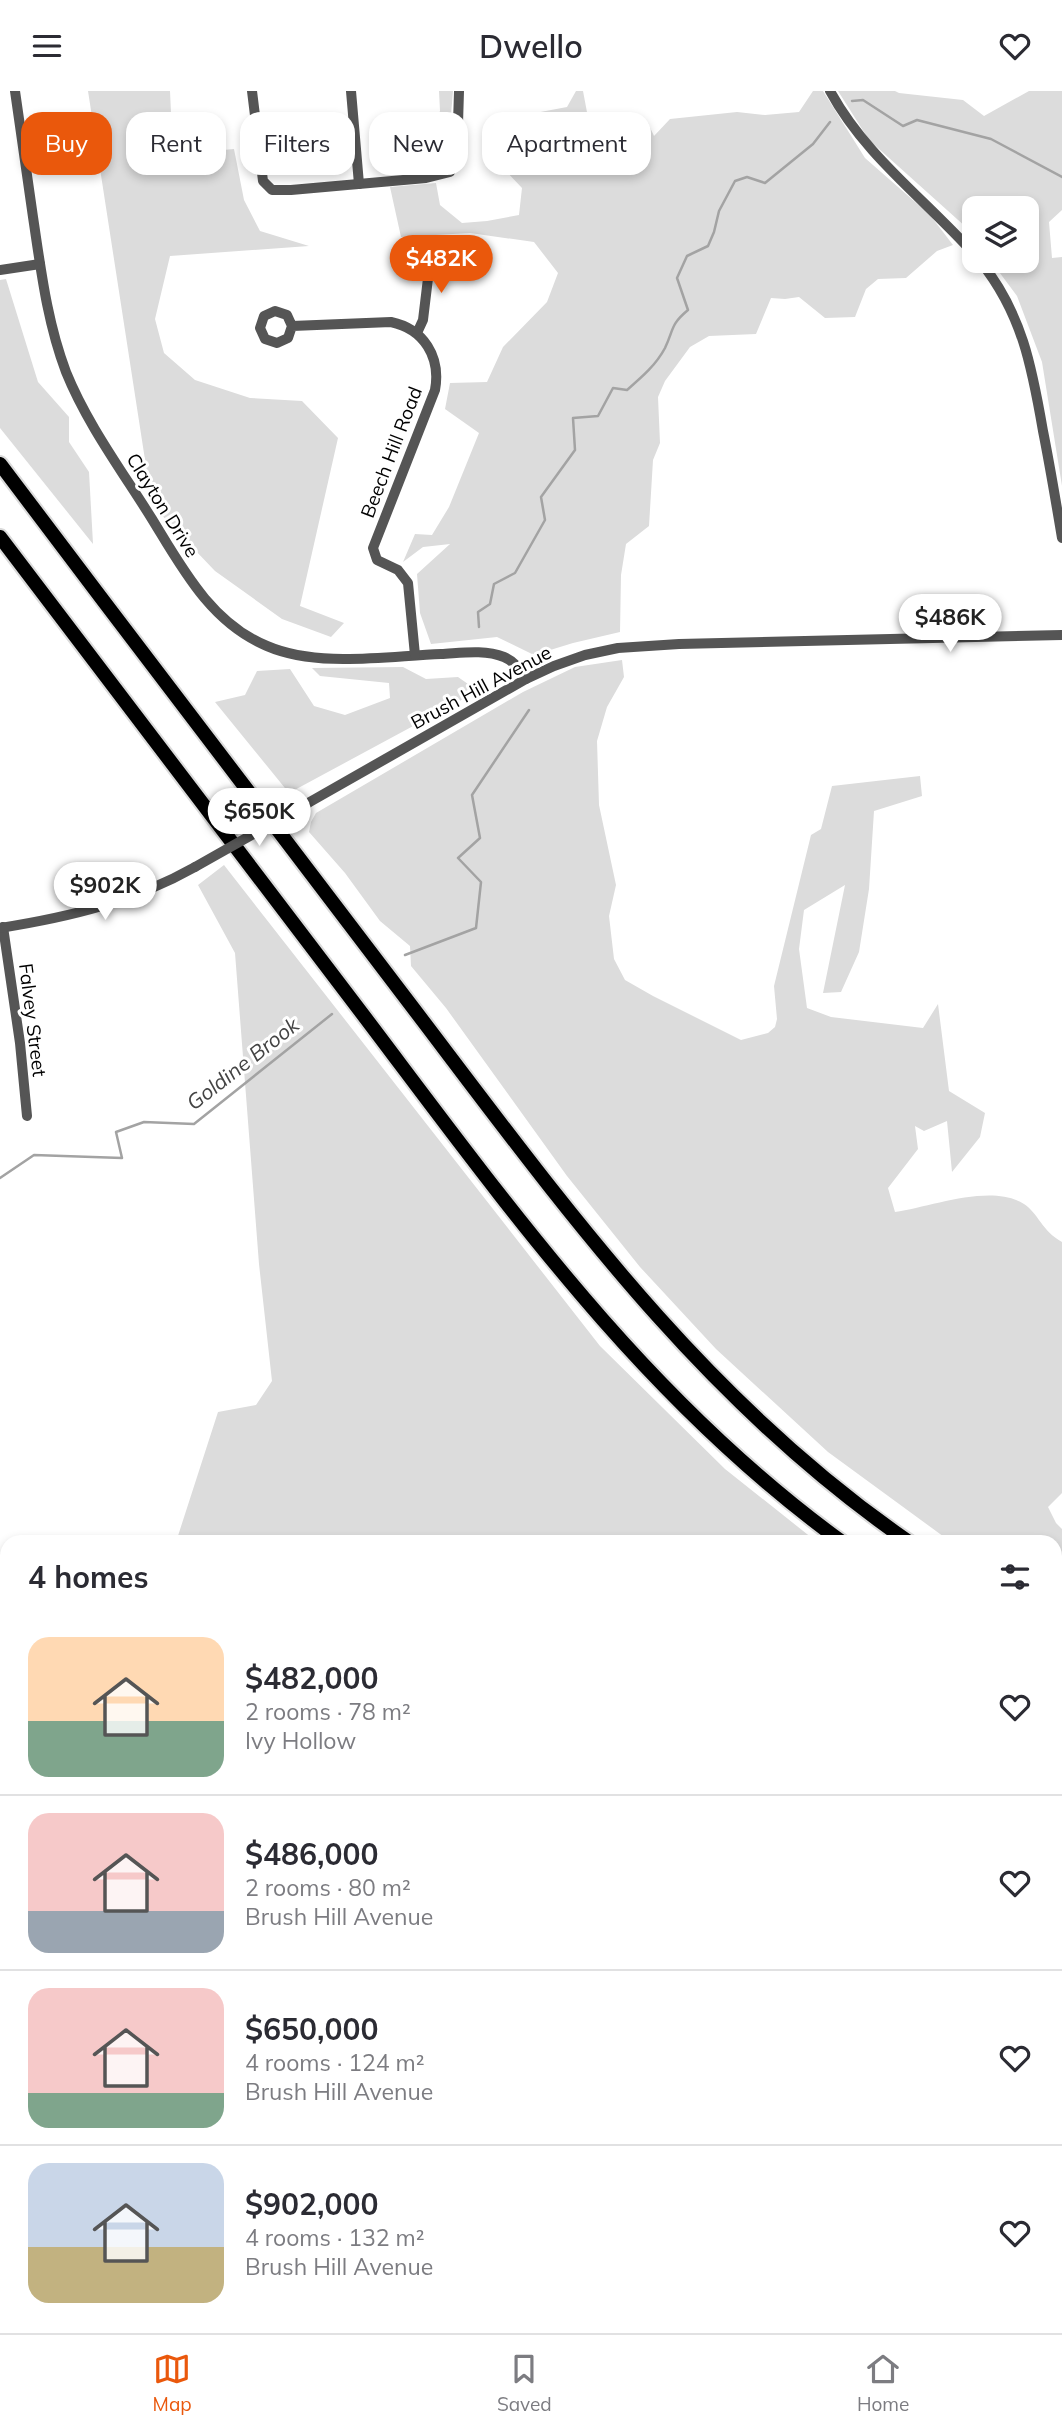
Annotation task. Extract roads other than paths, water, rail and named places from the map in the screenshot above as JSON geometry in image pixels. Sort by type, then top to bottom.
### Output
[{"type":"highway","points":[[0,464],[503,1126],[642,1300],[760,1424],[839,1491],[899,1535]]},
{"type":"highway","points":[[0,537],[574,1288],[692,1416],[769,1485],[833,1535]]},
{"type":"street","name":"Clayton Drive","points":[[15,91],[52,328],[72,384],[181,567],[208,602],[242,632],[283,652],[325,658],[492,654],[513,663],[526,679]]},
{"type":"street","points":[[252,91],[263,181],[272,190],[445,174],[453,168],[458,148],[459,91]]},
{"type":"street","points":[[351,91],[359,184]]},
{"type":"street","points":[[830,91],[863,142],[962,241]]},
{"type":"street","points":[[292,326],[386,321],[416,333],[422,324],[432,245]]},
{"type":"street","points":[[0,269],[40,264]]},
{"type":"street","points":[[988,273],[1006,299],[1030,359],[1062,538]]},
{"type":"street","name":"Beech Hill Road","points":[[415,655],[408,583],[396,569],[377,560],[373,548],[436,385],[434,359],[426,343],[416,333]]},
{"type":"street","name":"Brush Hill Avenue","points":[[2,927],[75,914],[158,887],[526,679],[585,655],[635,646],[1062,635]]},
{"type":"street","name":"Falvey Street","points":[[2,927],[27,1117]]},
{"type":"waterway","name":"Goldine Brook","points":[[852,101],[863,100],[903,126],[917,120],[991,139],[1062,177]]},
{"type":"waterway","name":"Goldine Brook","points":[[479,627],[478,612],[490,604],[494,584],[515,573],[545,520],[541,497],[575,450],[573,418],[598,416],[613,388],[627,390],[643,375],[661,354],[675,324],[688,310],[677,278],[687,256],[708,246],[719,211],[735,181],[747,177],[765,183],[813,144],[830,122]]},
{"type":"waterway","name":"Goldine Brook","points":[[405,955],[476,928],[481,882],[458,858],[480,838],[472,795],[529,710]]},
{"type":"waterway","name":"Goldine Brook","points":[[0,1178],[34,1155],[122,1158],[116,1132],[144,1122],[194,1124],[332,1014]]}]
